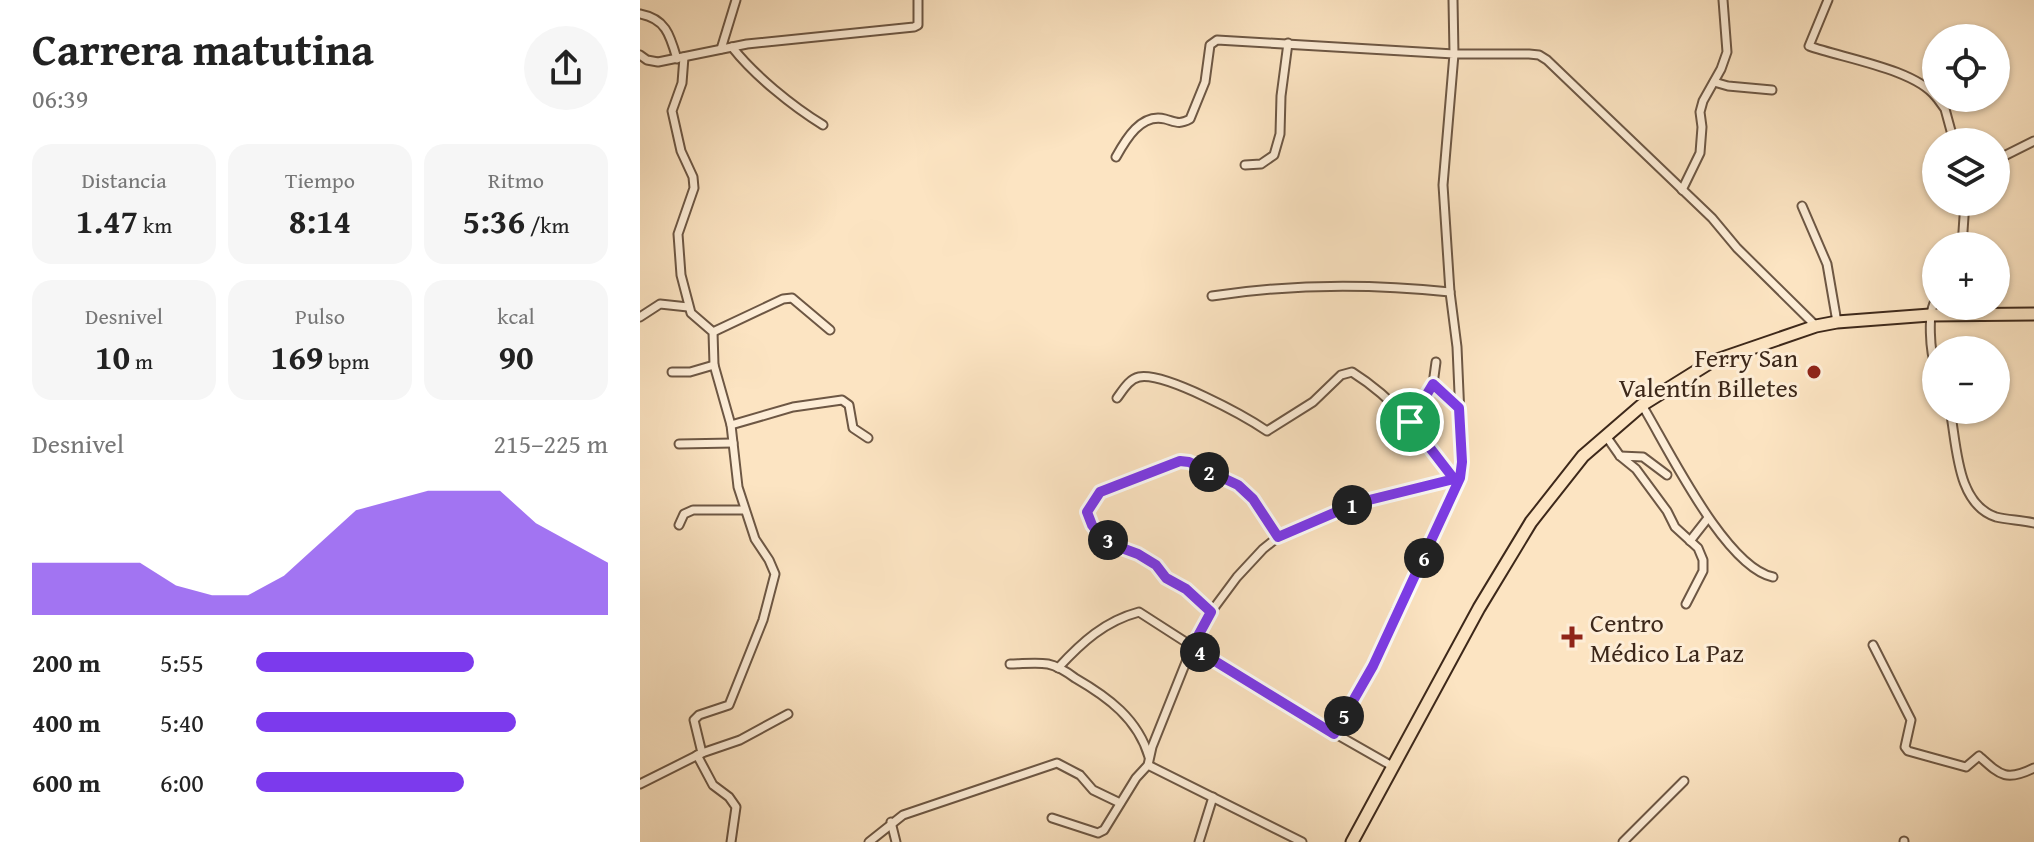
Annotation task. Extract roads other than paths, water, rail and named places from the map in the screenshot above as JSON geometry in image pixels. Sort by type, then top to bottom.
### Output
[{"type":"main road","points":[[2010,314],[2034,314]]},
{"type":"main road","points":[[1352,842],[1479,608],[1531,522],[1583,456],[1642,405],[1711,362],[1816,326],[1922,316]]},
{"type":"street","points":[[721,49],[736,0]]},
{"type":"street","points":[[640,55],[658,62],[804,36],[914,27],[918,25],[918,0]]},
{"type":"street","points":[[1334,734],[1373,666],[1462,462],[1457,347],[1450,292],[1443,174],[1454,54],[1453,0]]},
{"type":"street","points":[[1682,190],[1700,153],[1700,112],[1727,52],[1723,0]]},
{"type":"street","points":[[1828,0],[1809,46],[1903,75],[1922,84]]},
{"type":"street","points":[[640,14],[657,18],[666,27],[680,58],[682,83],[672,111],[694,188],[678,234],[682,283],[688,307],[697,320],[713,332]]},
{"type":"street","points":[[1116,157],[1138,126],[1157,119],[1179,123],[1190,119],[1205,82],[1209,49],[1213,42],[1224,40],[1454,54],[1539,55],[1682,190],[1816,326]]},
{"type":"street","points":[[1245,165],[1261,164],[1274,155],[1280,134],[1288,43]]},
{"type":"street","points":[[732,47],[744,63],[805,114],[823,125]]},
{"type":"street","points":[[1714,82],[1772,90]]},
{"type":"street","points":[[2010,153],[2034,141]]},
{"type":"street","points":[[1802,206],[1827,264],[1837,322]]},
{"type":"street","points":[[1212,296],[1248,290],[1315,287],[1450,292]]},
{"type":"street","points":[[713,332],[783,299],[792,298],[830,330]]},
{"type":"street","points":[[640,317],[660,304],[688,307]]},
{"type":"street","points":[[713,332],[714,365],[731,425],[734,466],[744,510],[755,539],[773,568],[772,588],[763,620],[729,705],[699,715],[694,720],[700,754],[713,785],[736,807],[731,842]]},
{"type":"street","points":[[1410,422],[1433,384],[1436,362]]},
{"type":"street","points":[[672,372],[690,372],[714,365]]},
{"type":"street","points":[[1117,398],[1136,378],[1143,376],[1161,380],[1240,413],[1267,431],[1313,402],[1341,375],[1352,372],[1385,395],[1457,479]]},
{"type":"street","points":[[1433,384],[1459,408]]},
{"type":"street","points":[[731,425],[793,407],[842,400],[849,405],[853,428],[868,438]]},
{"type":"street","points":[[1642,405],[1708,518],[1746,565],[1761,575],[1773,577]]},
{"type":"street","points":[[1952,424],[1962,480],[1970,496],[1994,516],[2034,523]]},
{"type":"street","points":[[1606,436],[1620,456],[1636,469],[1675,527],[1698,548],[1703,571],[1686,604]]},
{"type":"street","points":[[679,444],[733,443]]},
{"type":"street","points":[[1620,456],[1643,457],[1667,475]]},
{"type":"street","points":[[1211,612],[1186,589],[1166,578],[1156,565],[1098,533],[1087,512],[1098,494],[1164,466],[1180,461],[1189,462],[1238,485],[1253,499],[1278,537]]},
{"type":"street","points":[[1052,818],[1100,833],[1148,762],[1192,647],[1211,612],[1237,577],[1278,537],[1357,503],[1457,479]]},
{"type":"street","points":[[679,525],[684,514],[693,510],[744,510]]},
{"type":"street","points":[[1690,541],[1708,518]]},
{"type":"street","points":[[1058,668],[1082,642],[1104,626],[1119,617],[1139,612],[1334,734],[1392,766]]},
{"type":"street","points":[[1873,645],[1911,720],[1905,747],[1908,751],[1966,767],[1979,756],[1997,773],[2010,776],[2018,776],[2034,768]]},
{"type":"street","points":[[1010,664],[1046,663],[1095,689],[1123,711],[1142,737],[1148,762],[1302,842]]},
{"type":"street","points":[[640,784],[700,754],[740,740],[788,714]]},
{"type":"street","points":[[869,842],[891,822],[926,806],[1057,763],[1080,775],[1093,790],[1120,803]]},
{"type":"street","points":[[1623,842],[1684,781]]},
{"type":"street","points":[[1199,842],[1213,797]]},
{"type":"street","points":[[891,822],[896,842]]},
{"type":"place","name":"Ferry San Valentín Billetes","points":[[1814,372]]},
{"type":"place","name":"Centro Médico La Paz","points":[[1572,637]]}]
